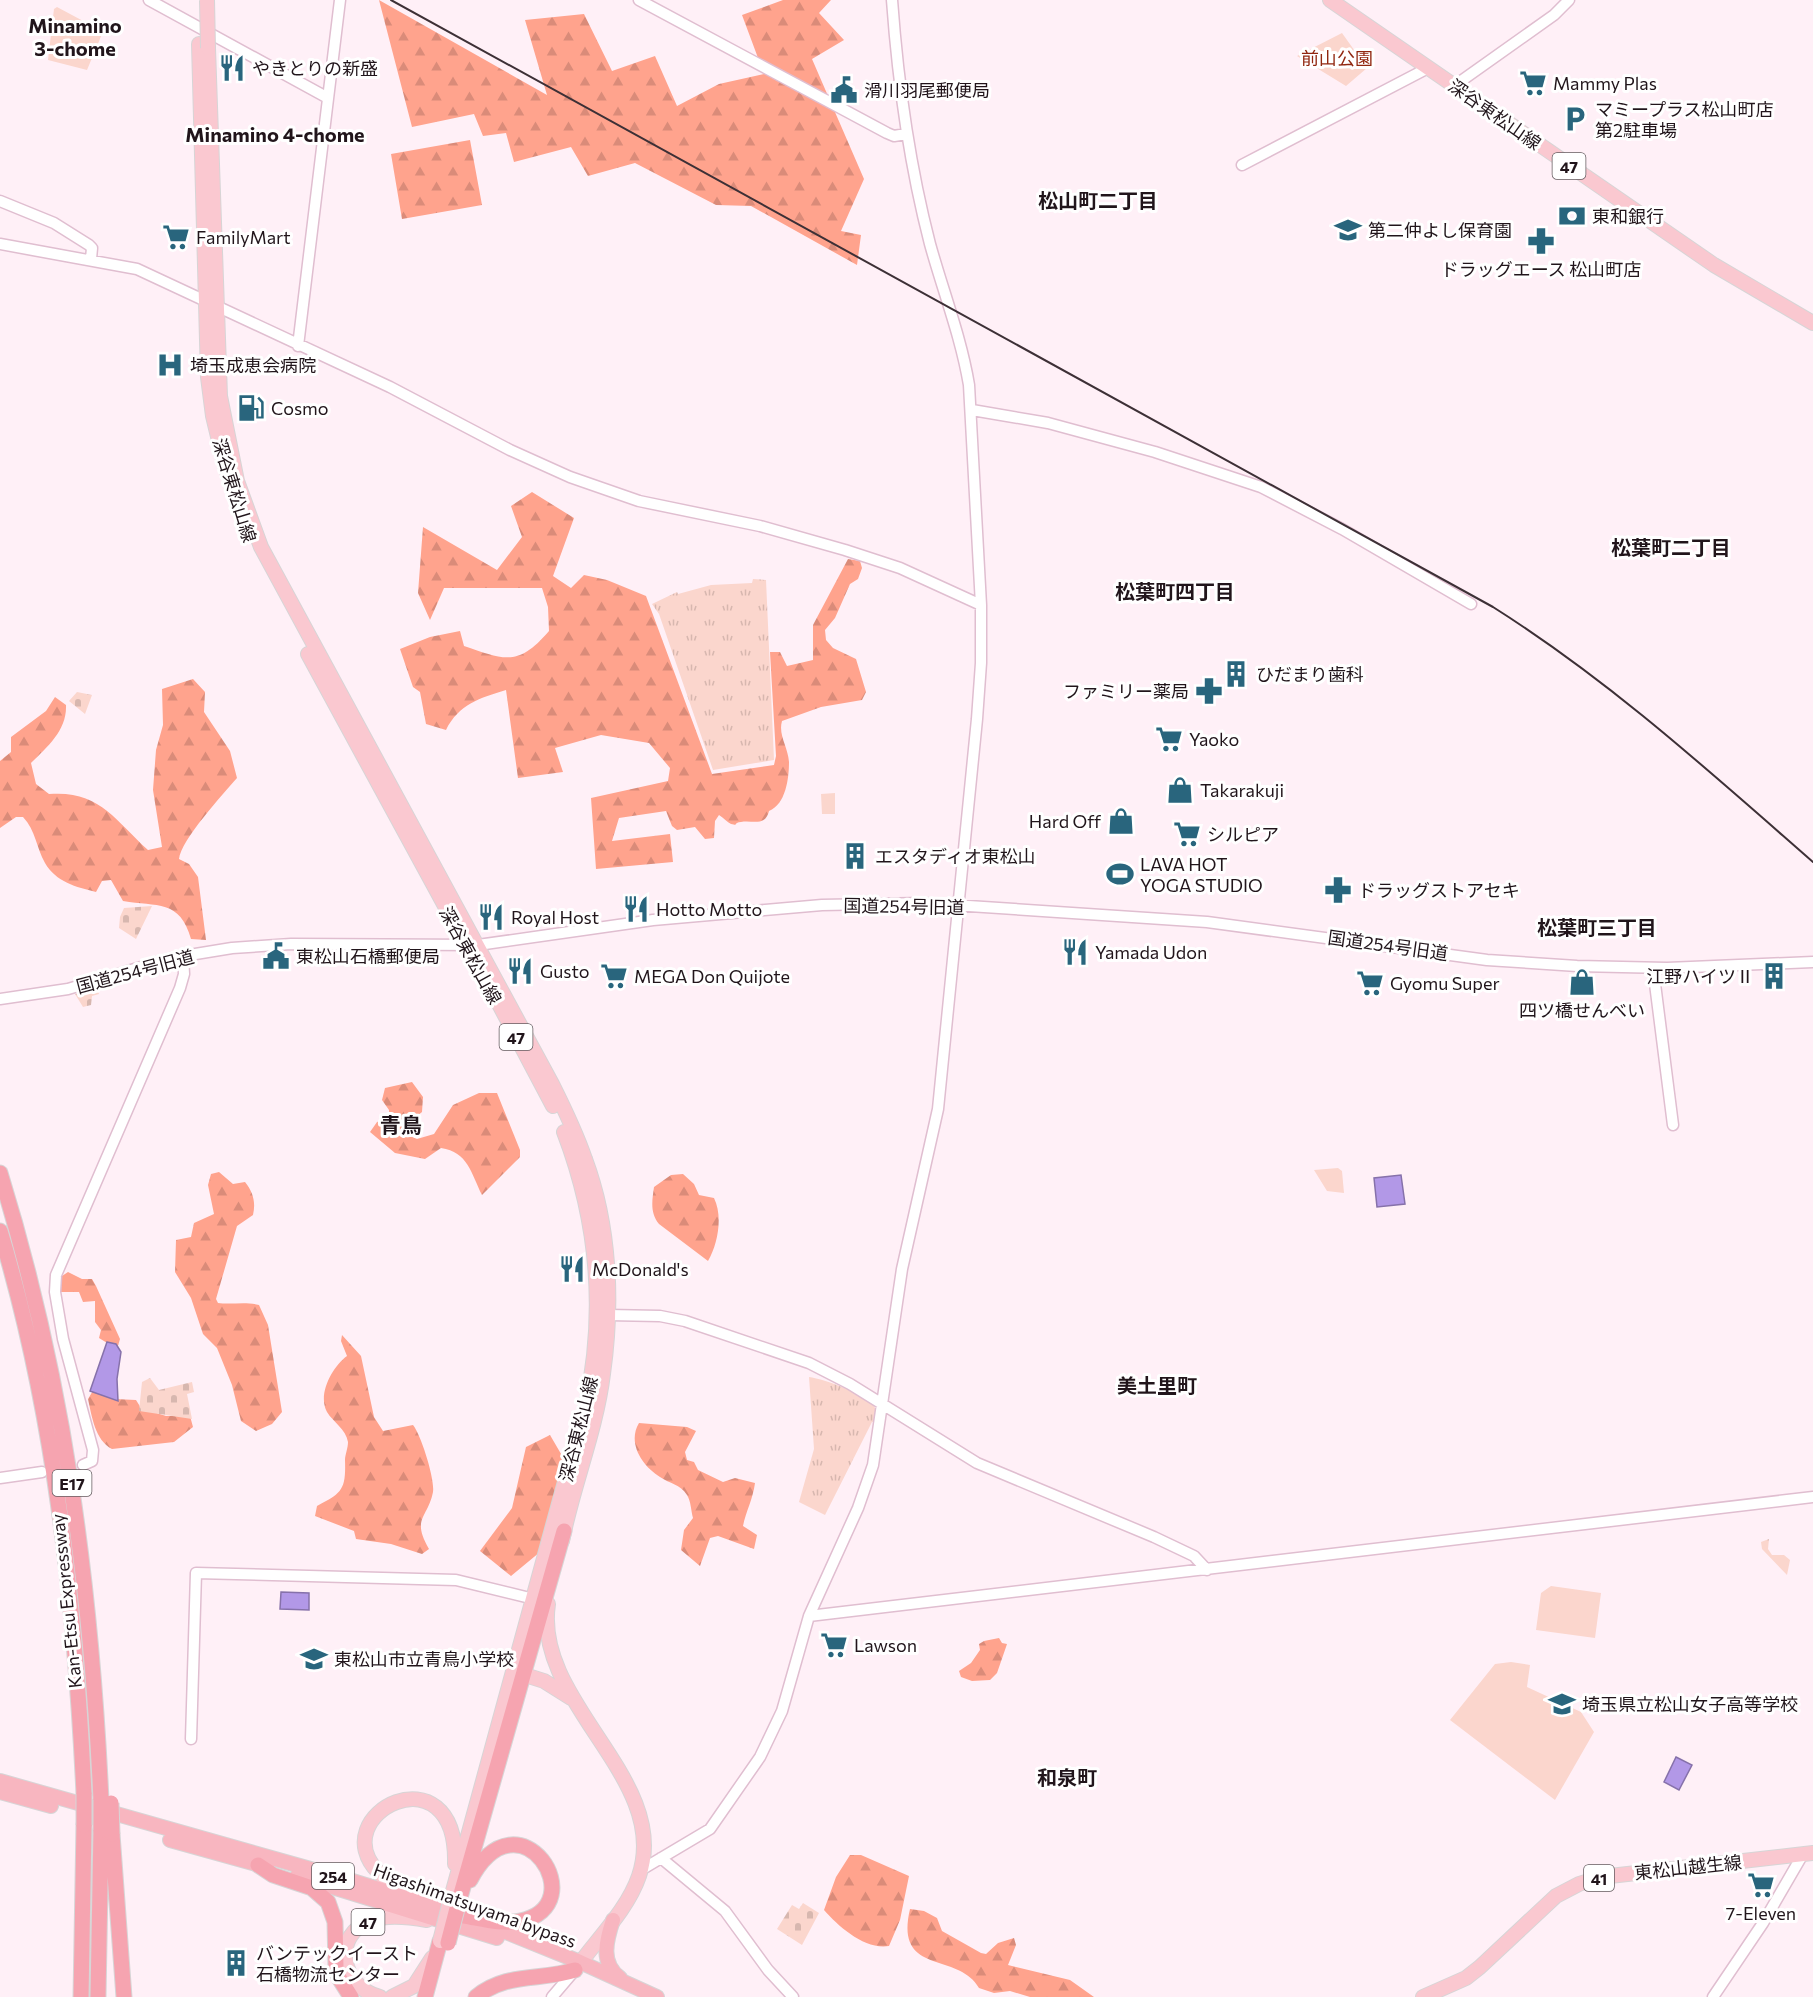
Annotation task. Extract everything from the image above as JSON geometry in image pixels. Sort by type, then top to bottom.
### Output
[{"type":"highway","name":"Kan-Etsu Expressway","points":[[0,1173],[34,1292],[67,1448],[85,1574],[107,1832]]},
{"type":"highway","name":"Kan-Etsu Expressway","points":[[0,1231],[35,1373],[62,1523],[75,1641],[84,1794],[83,1935],[79,1997]]},
{"type":"highway","points":[[434,1997],[444,1942],[455,1900],[564,1531]]},
{"type":"highway","name":"Higashimatsuyama bypass","points":[[0,1781],[428,1904],[578,1966],[624,1981],[657,1997]]},
{"type":"highway","name":"Higashimatsuyama bypass","points":[[0,1792],[467,1922]]},
{"type":"highway","points":[[98,1997],[107,1832]]},
{"type":"highway","points":[[107,1832],[124,1997]]},
{"type":"highway","points":[[455,1900],[483,1861],[501,1848],[512,1846],[532,1851],[547,1864],[552,1884],[546,1904],[530,1918],[510,1922],[467,1922]]},
{"type":"highway","points":[[258,1865],[273,1875],[312,1888],[328,1902],[335,1922],[336,1968],[339,1978],[351,1997]]},
{"type":"highway","points":[[613,1920],[607,1939],[606,1956],[610,1968],[624,1981]]},
{"type":"highway","points":[[425,1997],[444,1942]]},
{"type":"highway","points":[[476,1997],[495,1984],[511,1978],[548,1977],[578,1966]]},
{"type":"highway","name":"Higashimatsuyama bypass","points":[[578,1966],[637,1997]]},
{"type":"main road","name":"深谷東松山線","points":[[198,0],[204,46]]},
{"type":"main road","name":"深谷東松山線","points":[[207,0],[204,46],[213,416],[232,493],[248,538],[472,945],[552,1084],[586,1159],[597,1203],[605,1248],[608,1315],[599,1396],[564,1531],[548,1610],[547,1636],[556,1667],[637,1806],[642,1821],[646,1851],[632,1890],[613,1920],[578,1966]]},
{"type":"main road","name":"深谷東松山線","points":[[1330,0],[1714,265],[1813,323]]},
{"type":"main road","name":"深谷東松山線","points":[[455,1900],[592,1377],[597,1328],[597,1273],[585,1192],[562,1125],[472,945]]},
{"type":"main road","name":"深谷東松山線","points":[[522,1674],[561,1689],[578,1703]]},
{"type":"main road","points":[[428,1904],[379,1874],[367,1853],[368,1829],[374,1818],[392,1803],[403,1799],[426,1802],[436,1808],[450,1825],[456,1848],[455,1900]]},
{"type":"main road","name":"東松山越生線","points":[[1423,1997],[1466,1977],[1548,1903],[1579,1884],[1601,1877],[1808,1854]]},
{"type":"main road","name":"47","points":[[380,1997],[361,1989],[347,1971],[345,1961],[349,1940],[362,1924],[373,1920],[398,1917],[467,1922]]},
{"type":"main road","points":[[392,1997],[405,1992],[422,1977],[444,1942]]},
{"type":"street","points":[[149,0],[328,98]]},
{"type":"street","points":[[298,346],[340,0]]},
{"type":"street","points":[[639,0],[887,134],[894,136],[906,134]]},
{"type":"street","points":[[641,1869],[710,1829],[760,1758],[782,1711],[809,1616],[865,1491],[877,1450],[902,1269],[938,1109],[980,689],[981,605],[972,410],[964,361],[930,243],[906,134],[892,0]]},
{"type":"street","points":[[1454,86],[1554,15],[1569,0]]},
{"type":"street","points":[[1242,165],[1428,68]]},
{"type":"street","points":[[0,201],[54,223],[89,245],[92,248],[91,259]]},
{"type":"street","points":[[0,244],[137,269],[390,387],[510,450],[580,481],[639,501],[760,526],[845,550],[900,568],[981,605]]},
{"type":"street","points":[[972,410],[1048,423],[1155,453],[1261,487],[1342,529],[1471,604]]},
{"type":"street","name":"国道254号旧道","points":[[0,999],[68,989],[183,956],[232,948],[291,944],[472,945],[653,920],[822,905],[923,903],[1207,922],[1487,960],[1578,966],[1653,968],[1813,962]]},
{"type":"street","points":[[83,1465],[92,1461],[92,1441],[63,1339],[55,1292],[56,1275],[180,988],[184,974],[183,956]]},
{"type":"street","points":[[1653,968],[1672,1125]]},
{"type":"street","points":[[608,1315],[660,1317],[709,1328],[809,1363],[884,1404],[987,1468],[1076,1502],[1154,1537],[1194,1556],[1208,1570]]},
{"type":"street","points":[[0,1478],[42,1472]]},
{"type":"street","points":[[809,1616],[1813,1497]]},
{"type":"street","points":[[191,1739],[196,1573],[456,1580],[534,1599]]},
{"type":"street","points":[[1713,1997],[1808,1854]]},
{"type":"street","points":[[661,1858],[725,1911],[768,1970],[793,1997]]},
{"type":"street","points":[[552,1997],[578,1966]]},
{"type":"green space","points":[[379,0],[547,95],[525,20],[584,14],[612,71],[655,56],[677,106],[719,84],[764,74],[742,15],[783,0],[831,0],[819,13],[844,40],[812,59],[864,179],[841,231],[861,235],[857,265],[751,206],[716,205],[635,163],[588,176],[571,147],[514,162],[506,133],[483,136],[474,114],[412,127]]},
{"type":"green space","points":[[57,7],[100,30],[102,34],[87,70],[48,60],[54,9]]},
{"type":"green space","name":"前山公園","points":[[1342,33],[1367,68],[1346,86],[1297,56]]},
{"type":"green space","points":[[470,140],[482,205],[402,219],[391,154]]},
{"type":"green space","points":[[532,492],[574,518],[553,576],[571,588],[584,575],[607,580],[646,596],[712,774],[774,765],[776,756],[770,652],[780,652],[787,666],[813,660],[813,625],[848,559],[860,561],[862,568],[858,579],[850,584],[835,618],[825,630],[826,640],[833,648],[856,659],[866,692],[862,700],[821,707],[782,721],[781,731],[789,762],[787,783],[783,797],[775,808],[769,811],[765,819],[758,822],[738,822],[735,825],[719,815],[715,821],[714,838],[705,839],[695,827],[677,830],[672,826],[666,811],[619,818],[612,841],[670,834],[673,862],[596,869],[591,798],[668,781],[670,768],[649,743],[601,735],[555,748],[563,772],[518,778],[506,690],[471,703],[457,714],[446,730],[426,724],[420,692],[413,687],[400,649],[430,637],[460,631],[464,646],[490,655],[510,657],[528,650],[549,631],[548,607],[542,588],[444,588],[430,620],[418,593],[423,527],[497,570],[522,537],[511,506]]},
{"type":"green space","points":[[753,579],[766,580],[774,760],[713,770],[659,614],[652,604],[677,592],[678,594],[711,585],[752,583]]},
{"type":"green space","points":[[193,679],[205,692],[204,712],[230,751],[237,778],[195,829],[181,851],[179,859],[189,864],[198,877],[206,940],[191,939],[181,917],[166,907],[123,901],[111,880],[102,881],[96,892],[74,886],[55,875],[45,863],[31,828],[23,817],[16,817],[0,828],[0,761],[11,752],[11,737],[46,711],[55,697],[66,705],[65,714],[60,730],[31,763],[36,784],[49,794],[66,794],[93,802],[115,818],[148,850],[162,847],[153,790],[156,750],[163,725],[162,689]]},
{"type":"green space","points":[[77,692],[92,695],[85,714],[69,701]]},
{"type":"green space","points":[[835,793],[835,814],[822,814],[821,794]]},
{"type":"green space","points":[[152,906],[136,939],[119,928],[124,908]]},
{"type":"green space","points":[[97,988],[99,994],[92,996],[91,1005],[83,1007],[75,994]]},
{"type":"green space","points":[[412,1082],[423,1097],[422,1112],[398,1131],[417,1139],[434,1134],[453,1105],[479,1093],[497,1093],[520,1150],[520,1157],[482,1195],[463,1159],[450,1150],[441,1148],[425,1159],[395,1153],[370,1132],[377,1122],[389,1117],[389,1110],[382,1100],[385,1088]]},
{"type":"green space","points":[[1338,1168],[1342,1171],[1344,1193],[1327,1191],[1314,1170]]},
{"type":"green space","points":[[219,1172],[233,1184],[245,1182],[254,1201],[253,1215],[237,1226],[216,1299],[218,1303],[259,1305],[268,1325],[282,1412],[272,1424],[256,1431],[241,1421],[232,1385],[217,1348],[203,1334],[191,1298],[175,1272],[176,1240],[191,1237],[194,1223],[214,1214],[208,1185],[211,1174]]},
{"type":"green space","points":[[683,1174],[694,1184],[699,1195],[714,1198],[717,1205],[718,1230],[708,1261],[659,1224],[654,1216],[652,1202],[654,1187],[671,1175]]},
{"type":"green space","points":[[68,1272],[82,1279],[92,1279],[120,1339],[117,1349],[99,1338],[101,1330],[95,1322],[95,1301],[83,1302],[79,1292],[60,1292],[58,1288],[62,1276]]},
{"type":"green space","points":[[342,1335],[361,1356],[374,1417],[383,1431],[413,1425],[423,1447],[432,1477],[433,1492],[421,1524],[421,1531],[429,1549],[422,1554],[391,1544],[356,1539],[354,1531],[315,1516],[317,1506],[337,1494],[345,1478],[347,1437],[324,1405],[328,1381],[337,1366],[347,1356],[341,1341]]},
{"type":"green space","points":[[809,1377],[858,1394],[874,1406],[877,1413],[876,1422],[872,1422],[825,1515],[799,1502],[814,1449]]},
{"type":"green space","points":[[150,1378],[159,1390],[192,1382],[194,1392],[187,1394],[192,1419],[139,1411],[142,1382]]},
{"type":"green space","points":[[94,1389],[115,1399],[136,1400],[141,1408],[166,1416],[190,1416],[193,1427],[174,1442],[112,1449],[98,1434],[93,1420],[88,1399]]},
{"type":"green space","points":[[639,1423],[687,1427],[696,1431],[685,1452],[687,1460],[694,1462],[698,1470],[723,1482],[735,1478],[755,1483],[743,1526],[757,1535],[754,1549],[718,1536],[710,1538],[700,1566],[681,1550],[684,1530],[693,1518],[689,1500],[681,1489],[653,1472],[642,1460],[635,1438]]},
{"type":"green space","points":[[550,1435],[564,1459],[540,1552],[511,1576],[480,1551],[512,1508],[526,1447]]},
{"type":"green space","points":[[1769,1539],[1768,1549],[1772,1555],[1784,1555],[1790,1560],[1787,1575],[1762,1549],[1761,1542]]},
{"type":"green space","points":[[1551,1586],[1601,1593],[1595,1638],[1536,1630],[1541,1593]]},
{"type":"green space","points":[[999,1638],[1002,1643],[1007,1644],[997,1673],[990,1680],[972,1681],[961,1677],[959,1671],[971,1663],[980,1650],[979,1644]]},
{"type":"green space","points":[[1511,1662],[1530,1665],[1527,1687],[1581,1712],[1594,1732],[1555,1800],[1450,1720],[1495,1664]]},
{"type":"green space","points":[[850,1855],[861,1855],[909,1876],[900,1920],[889,1946],[862,1941],[845,1930],[824,1910],[836,1877]]},
{"type":"green space","points":[[803,1903],[819,1913],[802,1945],[777,1929],[792,1905],[799,1909]]},
{"type":"green space","points":[[910,1909],[924,1911],[937,1918],[942,1931],[981,1953],[986,1954],[998,1943],[1014,1938],[1016,1945],[1008,1965],[1070,1980],[1094,1997],[1030,1997],[1010,1991],[994,1993],[979,1988],[969,1977],[919,1954],[911,1945],[908,1930]]},
{"type":"shaded area","points":[[1401,1175],[1405,1204],[1377,1207],[1374,1178]]},
{"type":"shaded area","points":[[107,1342],[116,1344],[121,1352],[117,1379],[118,1401],[90,1391]]},
{"type":"shaded area","points":[[281,1592],[309,1593],[309,1610],[280,1609]]},
{"type":"shaded area","points":[[1676,1757],[1692,1765],[1679,1790],[1664,1782]]},
{"type":"railway","points":[[391,0],[1493,607],[1536,635],[1618,696],[1813,862]]},
{"type":"place","name":"やきとりの新盛","points":[[232,68]]},
{"type":"place","name":"Mammy Plas","points":[[1533,83]]},
{"type":"place","name":"滑川羽尾郵便局","points":[[844,90]]},
{"type":"place","name":"マミープラス松山町店 第2駐車場","points":[[1575,119]]},
{"type":"place","name":"東和銀行","points":[[1572,216]]},
{"type":"place","name":"第二仲よし保育園","points":[[1348,230]]},
{"type":"place","name":"FamilyMart","points":[[176,237]]},
{"type":"place","name":"ドラッグエース 松山町店","points":[[1541,241]]},
{"type":"place","name":"埼玉成恵会病院","points":[[170,365]]},
{"type":"place","name":"Cosmo","points":[[251,408]]},
{"type":"place","name":"ひだまり歯科","points":[[1236,674]]},
{"type":"place","name":"ファミリー薬局","points":[[1209,691]]},
{"type":"place","name":"Yaoko","points":[[1169,739]]},
{"type":"place","name":"Takarakuji","points":[[1180,790]]},
{"type":"place","name":"Hard Off","points":[[1121,821]]},
{"type":"place","name":"シルピア","points":[[1187,834]]},
{"type":"place","name":"エスタディオ東松山","points":[[855,856]]},
{"type":"place","name":"LAVA HOT YOGA STUDIO","points":[[1120,874]]},
{"type":"place","name":"ドラッグストアセキ","points":[[1338,890]]},
{"type":"place","name":"Hotto Motto","points":[[636,909]]},
{"type":"place","name":"Royal Host","points":[[491,917]]},
{"type":"place","name":"Yamada Udon","points":[[1075,952]]},
{"type":"place","name":"東松山石橋郵便局","points":[[276,956]]},
{"type":"place","name":"Gusto","points":[[520,971]]},
{"type":"place","name":"MEGA Don Quijote","points":[[614,976]]},
{"type":"place","name":"江野ハイツⅡ","points":[[1774,976]]},
{"type":"place","name":"四ツ橋せんべい","points":[[1582,982]]},
{"type":"place","name":"Gyomu Super","points":[[1370,983]]},
{"type":"place","name":"McDonald's","points":[[572,1269]]},
{"type":"place","name":"Lawson","points":[[834,1645]]},
{"type":"place","name":"東松山市立青鳥小学校","points":[[314,1659]]},
{"type":"place","name":"埼玉県立松山女子高等学校","points":[[1562,1704]]},
{"type":"place","name":"7-Eleven","points":[[1761,1885]]},
{"type":"place","name":"バンテックイースト 石橋物流センター","points":[[236,1963]]},
{"type":"district","name":"Minamino 3-chome","points":[[75,36]]},
{"type":"district","name":"Minamino 4-chome","points":[[275,134]]},
{"type":"district","name":"松山町二丁目","points":[[1098,200]]},
{"type":"district","name":"松葉町二丁目","points":[[1671,547]]},
{"type":"district","name":"松葉町四丁目","points":[[1175,591]]},
{"type":"district","name":"松葉町三丁目","points":[[1597,927]]},
{"type":"district","name":"青鳥","points":[[401,1124]]},
{"type":"district","name":"美土里町","points":[[1157,1385]]},
{"type":"district","name":"和泉町","points":[[1067,1777]]}]
